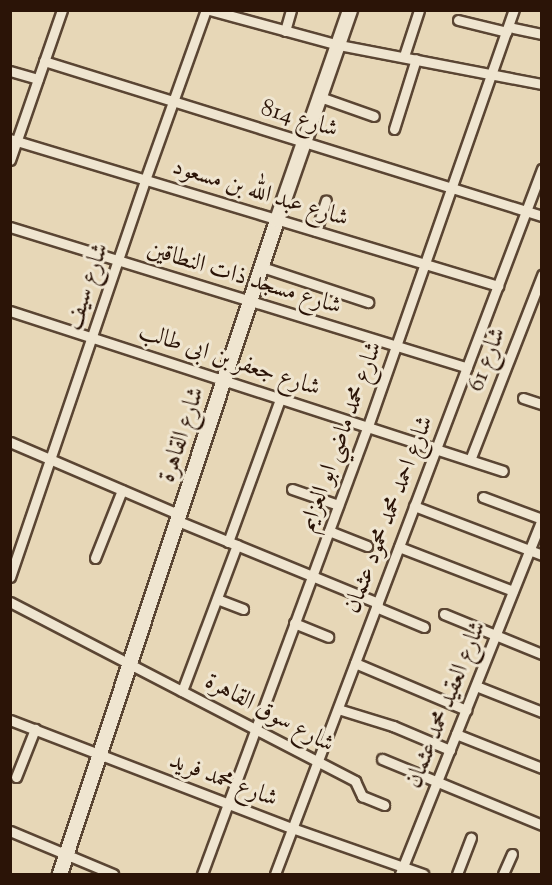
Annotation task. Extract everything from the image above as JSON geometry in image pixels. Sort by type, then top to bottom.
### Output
[{"type":"street","points":[[10,160],[14,140],[62,10]]},
{"type":"street","points":[[208,10],[339,45],[542,84]]},
{"type":"street","name":"شارع سيف","points":[[10,577],[145,180],[208,10]]},
{"type":"street","points":[[285,31],[291,10]]},
{"type":"street","name":"شارع القاهرة","points":[[60,874],[98,753],[350,10]]},
{"type":"street","points":[[404,56],[419,10]]},
{"type":"street","name":"شارع محمد ماضي ابو العزايم","points":[[202,874],[368,426],[514,10]]},
{"type":"street","points":[[458,20],[542,34]]},
{"type":"street","points":[[394,129],[416,59]]},
{"type":"street","name":"شارع 814","points":[[44,61],[542,216]]},
{"type":"street","points":[[10,71],[38,79]]},
{"type":"street","points":[[320,97],[374,116]]},
{"type":"street","name":"شارع عبد الله بن مسعود","points":[[14,140],[498,286]]},
{"type":"street","name":"شارع احمد محمد محمود عثمان","points":[[274,874],[542,169]]},
{"type":"street","points":[[316,231],[326,201]]},
{"type":"street","name":"شارع مسجد ذات النطاقين","points":[[10,227],[466,368]]},
{"type":"street","points":[[262,267],[368,302]]},
{"type":"street","name":"شارع 61","points":[[470,460],[542,275]]},
{"type":"street","name":"شارع جعفر بن ابى طالب","points":[[10,311],[503,471]]},
{"type":"street","points":[[523,398],[542,404]]},
{"type":"street","points":[[182,691],[217,599],[280,399]]},
{"type":"street","points":[[10,442],[122,490],[233,544],[312,576],[424,627]]},
{"type":"street","points":[[292,489],[338,505]]},
{"type":"street","points":[[94,558],[122,490]]},
{"type":"street","points":[[483,497],[542,519]]},
{"type":"street","points":[[414,506],[542,555]]},
{"type":"street","name":"شارع العقيد محمد عثمان","points":[[402,871],[542,519]]},
{"type":"street","points":[[328,531],[367,546]]},
{"type":"street","points":[[399,547],[513,591]]},
{"type":"street","points":[[217,599],[243,609]]},
{"type":"street","name":"شارع سوق القاهرة","points":[[10,602],[355,781],[362,796],[384,805]]},
{"type":"street","points":[[444,614],[542,654]]},
{"type":"street","points":[[294,623],[328,637]]},
{"type":"street","points":[[355,663],[466,710]]},
{"type":"street","points":[[476,686],[542,712]]},
{"type":"street","points":[[338,709],[393,726],[450,750]]},
{"type":"street","name":"شارع محمد فريد","points":[[10,720],[402,871],[423,874]]},
{"type":"street","points":[[16,777],[35,729]]},
{"type":"street","points":[[456,734],[542,768]]},
{"type":"street","points":[[382,759],[542,825]]},
{"type":"street","points":[[10,831],[113,874]]},
{"type":"street","points":[[457,874],[471,838]]},
{"type":"street","points":[[504,874],[512,854]]}]
